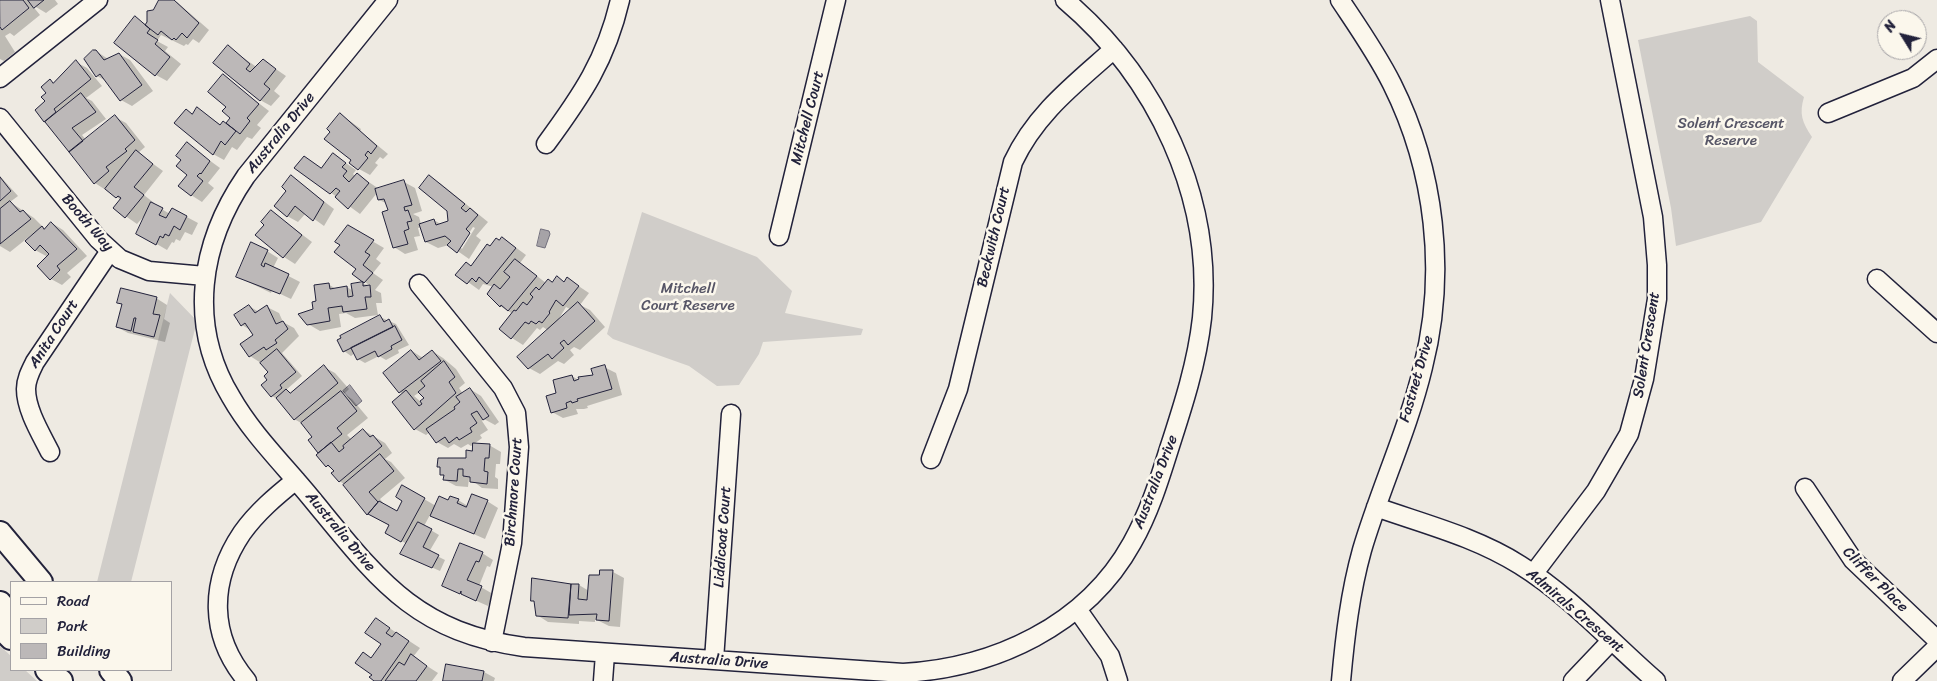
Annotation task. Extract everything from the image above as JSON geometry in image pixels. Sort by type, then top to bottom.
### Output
[{"type":"main road","points":[[0,533],[40,581]]},
{"type":"main road","points":[[0,603],[10,615]]},
{"type":"main road","points":[[0,627],[10,637]]},
{"type":"main road","points":[[48,671],[61,681]]},
{"type":"main road","points":[[57,671],[66,681]]},
{"type":"main road","points":[[112,671],[120,681]]},
{"type":"street","points":[[0,78],[98,0]]},
{"type":"street","name":"Australia Drive","points":[[388,0],[236,190],[212,241],[205,276],[204,307],[208,334],[221,378],[238,410],[367,566],[392,591],[438,623],[492,642],[524,647],[889,673],[934,671],[974,664],[1008,651],[1047,630],[1077,609],[1118,564],[1142,523],[1162,472],[1194,368],[1202,318],[1203,280],[1199,240],[1181,164],[1155,108],[1139,81],[1114,49],[1065,0]]},
{"type":"street","points":[[546,144],[581,97],[595,73],[608,43],[620,0]]},
{"type":"street","name":"Mitchell Court","points":[[779,236],[836,0]]},
{"type":"street","name":"Fastnet Drive","points":[[1340,0],[1382,66],[1412,129],[1425,176],[1434,246],[1433,316],[1423,368],[1376,507],[1354,588],[1341,681]]},
{"type":"street","name":"Solent Crescent","points":[[1534,573],[1596,491],[1629,434],[1644,379],[1657,299],[1657,265],[1653,217],[1610,0]]},
{"type":"street","name":"Beckwith Court","points":[[931,459],[958,389],[1013,162],[1031,129],[1044,113],[1114,49]]},
{"type":"street","points":[[1828,113],[1913,78],[1937,59]]},
{"type":"street","name":"Booth Way","points":[[2,125],[94,235],[110,251],[128,264],[149,271],[205,276]]},
{"type":"street","name":"Anita Court","points":[[50,452],[28,402],[26,388],[28,376],[35,362],[110,251]]},
{"type":"street","points":[[1877,279],[1937,333]]},
{"type":"street","name":"Birchmore Court","points":[[419,284],[503,388],[516,412],[519,447],[512,543],[492,642]]},
{"type":"street","name":"Liddicoat Court","points":[[714,660],[731,414]]},
{"type":"street","points":[[247,681],[230,659],[219,634],[219,597],[224,574],[233,550],[242,534],[264,508],[296,480]]},
{"type":"street","name":"Cliffer Place","points":[[1805,488],[1853,560],[1937,640]]},
{"type":"street","name":"Admirals Crescent","points":[[1376,507],[1477,543],[1534,573],[1656,681]]},
{"type":"street","points":[[1077,609],[1110,656],[1118,681]]},
{"type":"street","points":[[1573,681],[1611,641]]},
{"type":"street","points":[[1902,681],[1937,647]]},
{"type":"street","points":[[603,681],[605,654]]},
{"type":"green space","name":"Solent Crescent Reserve","points":[[1750,16],[1757,21],[1758,62],[1804,97],[1802,118],[1812,137],[1761,222],[1676,246],[1671,208],[1638,40]]},
{"type":"green space","name":"Mitchell Court Reserve","points":[[642,212],[757,257],[792,291],[785,313],[863,329],[861,335],[763,342],[759,354],[739,385],[717,386],[689,366],[613,339],[607,334]]},
{"type":"green space","points":[[170,293],[197,321],[131,581],[97,581]]},
{"type":"green space","points":[[0,646],[10,655],[10,671],[26,671],[37,681],[0,681]]},
{"type":"shaded area","points":[[541,229],[549,231],[550,234],[545,248],[537,246]]},
{"type":"shaded area","points":[[350,385],[362,401],[356,406],[343,391]]},
{"type":"building","points":[[0,0],[23,0],[29,8],[2,30],[0,27]]},
{"type":"building","points":[[28,0],[44,0],[34,8]]},
{"type":"building","points":[[159,0],[174,0],[199,23],[187,38],[182,33],[176,40],[174,38],[172,40],[161,31],[158,35],[145,25],[147,22],[147,11],[153,10]]},
{"type":"building","points":[[135,16],[150,29],[147,33],[158,40],[155,44],[170,57],[155,76],[114,43]]},
{"type":"building","points":[[228,45],[250,64],[246,69],[250,72],[263,59],[276,69],[264,84],[270,89],[260,101],[213,63]]},
{"type":"building","points":[[93,50],[96,50],[104,60],[119,53],[142,85],[120,101],[100,74],[96,77],[84,59]]},
{"type":"building","points":[[76,60],[91,79],[54,109],[56,112],[44,122],[35,110],[45,101],[41,97],[46,93],[41,87],[50,79],[53,83]]},
{"type":"building","points":[[223,74],[259,104],[247,118],[250,121],[240,134],[226,123],[230,118],[222,111],[226,107],[208,92]]},
{"type":"building","points":[[81,93],[96,112],[72,128],[83,141],[69,152],[45,122]]},
{"type":"building","points":[[197,107],[220,125],[223,121],[236,131],[225,145],[221,141],[213,155],[174,123],[186,109],[192,114]]},
{"type":"building","points":[[340,113],[377,146],[371,154],[368,151],[365,155],[368,158],[358,170],[349,163],[351,160],[324,139],[330,132],[327,129]]},
{"type":"building","points":[[115,115],[135,140],[125,149],[127,151],[106,167],[109,171],[94,184],[69,152]]},
{"type":"building","points":[[187,142],[210,161],[201,174],[197,176],[203,181],[191,196],[178,186],[187,175],[176,166],[181,160],[176,156]]},
{"type":"building","points":[[136,150],[153,164],[134,187],[144,195],[125,218],[113,208],[121,198],[118,196],[116,198],[105,189]]},
{"type":"building","points":[[333,153],[346,163],[342,167],[347,171],[343,176],[349,182],[357,173],[369,183],[348,209],[335,197],[340,191],[336,188],[330,194],[294,168],[304,156],[321,168]]},
{"type":"building","points":[[291,175],[324,202],[313,221],[295,206],[287,217],[274,206],[286,191],[282,187]]},
{"type":"building","points":[[429,175],[465,204],[461,208],[466,212],[470,208],[478,215],[466,229],[470,233],[457,253],[447,245],[451,241],[445,236],[425,242],[419,224],[434,219],[436,225],[448,221],[447,211],[419,188]]},
{"type":"building","points":[[0,177],[11,191],[0,201]]},
{"type":"building","points":[[404,180],[412,205],[404,207],[405,211],[408,210],[412,221],[407,222],[409,229],[404,231],[408,244],[393,248],[382,212],[388,210],[384,199],[378,200],[375,189]]},
{"type":"building","points":[[10,201],[20,212],[23,210],[31,219],[0,244],[0,209]]},
{"type":"building","points":[[151,202],[163,208],[159,215],[166,218],[172,208],[187,216],[180,230],[174,226],[169,236],[165,234],[163,238],[160,236],[156,245],[136,234]]},
{"type":"building","points":[[271,210],[302,235],[283,258],[255,235],[264,225],[261,222]]},
{"type":"building","points":[[51,222],[77,249],[57,266],[60,270],[50,280],[37,266],[49,254],[40,245],[35,251],[25,241],[42,226],[44,229]]},
{"type":"building","points":[[348,225],[374,240],[365,252],[370,255],[363,265],[373,273],[364,283],[352,274],[356,269],[334,252],[340,245],[335,242]]},
{"type":"building","points":[[502,237],[516,248],[487,284],[479,277],[476,282],[472,278],[467,284],[455,275],[466,262],[471,266],[487,244],[490,246],[496,238],[499,240]]},
{"type":"building","points":[[251,242],[268,250],[261,265],[264,267],[265,263],[289,274],[280,294],[236,277]]},
{"type":"building","points":[[515,259],[537,276],[508,311],[501,305],[500,307],[487,294],[494,284],[500,289],[510,277],[504,272]]},
{"type":"building","points":[[557,276],[564,282],[567,277],[579,286],[563,306],[556,300],[550,313],[542,323],[539,321],[536,324],[531,321],[529,324],[525,322],[511,339],[499,329],[523,302],[527,305],[533,297],[530,294],[536,287],[539,290],[548,279],[552,282]]},
{"type":"building","points":[[363,282],[363,286],[370,285],[371,297],[365,297],[367,309],[343,312],[342,306],[328,308],[330,321],[307,325],[298,314],[313,309],[312,302],[316,301],[314,285],[329,283],[330,289],[347,286],[348,297],[353,296],[351,284]]},
{"type":"building","points":[[121,288],[157,297],[153,314],[160,315],[154,337],[133,332],[136,318],[134,318],[131,331],[116,327],[122,304],[117,303]]},
{"type":"building","points":[[578,302],[595,321],[568,345],[564,340],[560,343],[564,348],[552,359],[548,354],[528,369],[517,357]]},
{"type":"building","points":[[249,305],[255,313],[267,305],[276,324],[283,321],[288,329],[275,340],[277,343],[266,350],[264,347],[249,357],[240,344],[253,335],[245,323],[241,326],[234,315]]},
{"type":"building","points":[[380,315],[384,322],[389,319],[393,327],[343,352],[337,340],[341,338],[340,336]]},
{"type":"building","points":[[395,326],[402,340],[391,346],[392,349],[378,357],[375,351],[357,360],[351,348]]},
{"type":"building","points":[[277,349],[296,372],[280,385],[282,388],[271,397],[261,385],[267,380],[264,376],[268,372],[260,363]]},
{"type":"building","points":[[411,350],[419,360],[432,350],[441,361],[399,393],[383,373]]},
{"type":"building","points":[[444,361],[455,377],[449,382],[456,393],[414,430],[392,402],[406,390],[419,406],[422,404],[420,401],[424,398],[418,392],[425,386],[421,381]]},
{"type":"building","points":[[324,365],[338,383],[294,420],[276,398],[286,389],[290,393]]},
{"type":"building","points":[[605,365],[612,389],[577,399],[578,401],[572,403],[571,401],[566,403],[567,408],[551,413],[546,396],[556,393],[553,380],[572,375],[574,381],[579,379],[578,377],[593,375],[591,369]]},
{"type":"building","points":[[470,388],[489,416],[483,420],[477,411],[471,414],[477,423],[470,428],[472,432],[459,440],[457,437],[449,443],[445,437],[436,443],[426,429],[455,409],[454,407],[460,402],[456,397]]},
{"type":"building","points":[[341,391],[357,411],[337,428],[342,434],[318,453],[308,440],[312,437],[301,423]]},
{"type":"building","points":[[363,429],[370,437],[373,435],[382,446],[339,482],[331,473],[334,471],[328,465],[326,467],[316,455],[331,442],[339,452],[344,448],[343,446]]},
{"type":"building","points":[[473,443],[490,444],[489,458],[485,458],[484,471],[488,472],[487,484],[470,482],[470,477],[463,476],[463,469],[458,469],[457,481],[443,480],[444,475],[440,475],[440,467],[437,467],[438,458],[466,458],[466,450],[472,451]]},
{"type":"building","points":[[380,454],[394,471],[369,492],[378,502],[367,515],[343,485]]},
{"type":"building","points":[[402,485],[425,498],[401,542],[385,533],[389,525],[368,514],[379,501],[397,511],[402,501],[396,497]]},
{"type":"building","points":[[472,494],[488,500],[474,534],[430,516],[439,496],[448,500],[450,496],[459,499],[457,503],[466,507]]},
{"type":"building","points":[[418,522],[432,529],[423,547],[439,555],[432,568],[400,554]]},
{"type":"building","points":[[460,543],[483,552],[479,562],[476,561],[467,580],[482,586],[476,601],[461,594],[461,591],[460,594],[442,586]]},
{"type":"building","points":[[600,570],[613,570],[609,621],[596,620],[597,614],[569,615],[571,584],[579,584],[578,599],[587,600],[589,575],[599,575]]},
{"type":"building","points":[[532,578],[571,584],[568,618],[536,616],[534,601],[531,601]]},
{"type":"building","points":[[376,618],[390,628],[386,633],[392,637],[396,632],[409,641],[381,681],[374,681],[369,677],[372,675],[355,663],[363,652],[371,658],[381,644],[365,633]]},
{"type":"building","points":[[411,654],[427,666],[416,681],[385,681],[399,662],[404,665]]},
{"type":"building","points":[[446,664],[484,671],[482,681],[443,681]]}]
